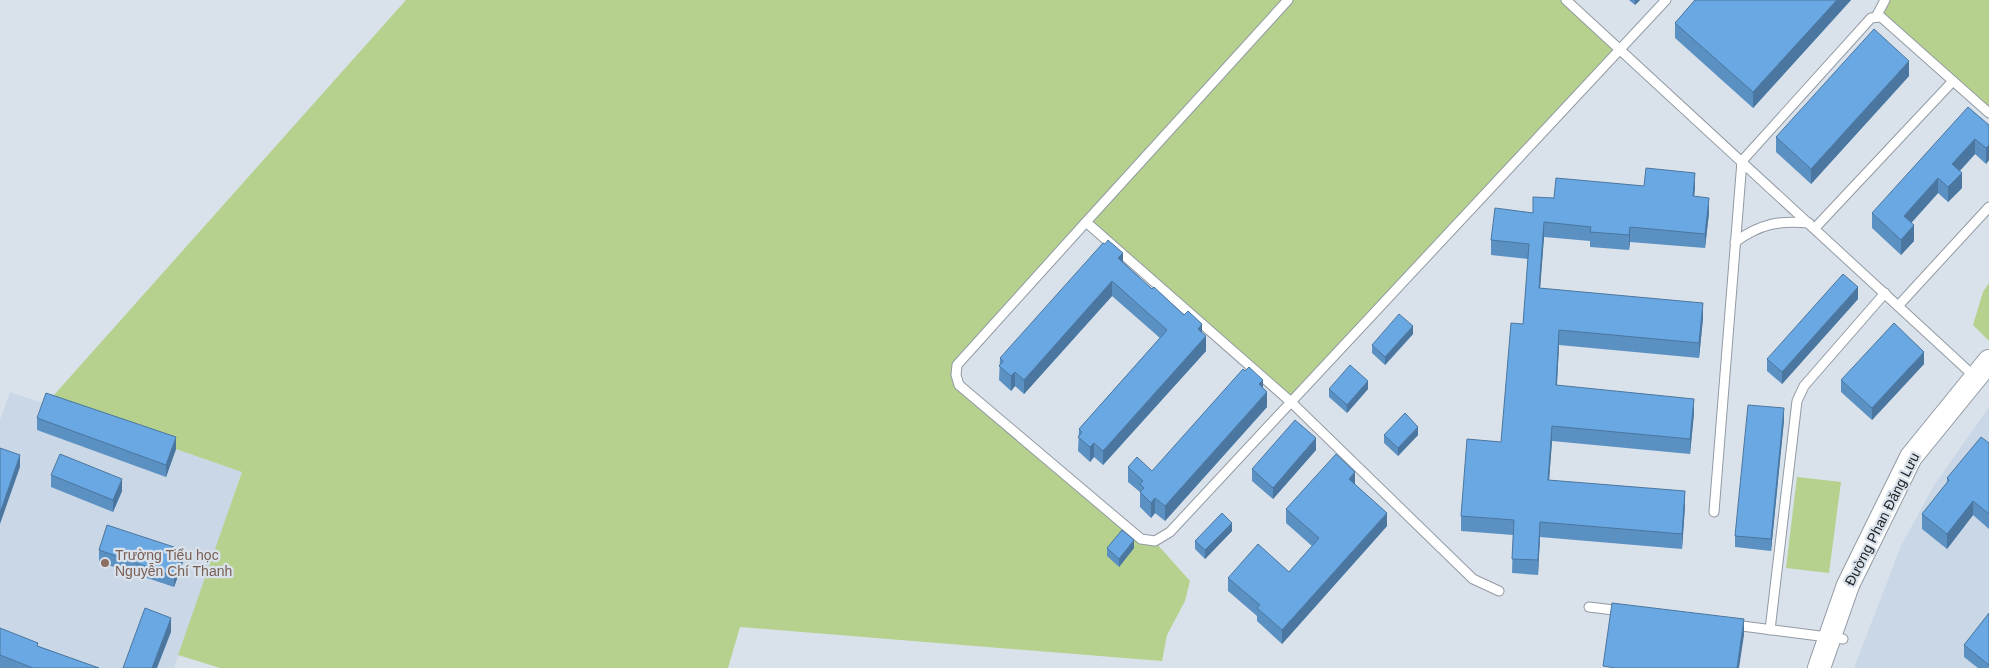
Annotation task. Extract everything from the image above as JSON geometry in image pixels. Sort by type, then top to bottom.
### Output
[{"type":"street","name":"Đường Phan Đăng Lưu","points":[[1833,668],[1836,638],[1848,585],[1911,457],[1984,373]]},
{"type":"street","name":"Đường Phan Đăng Lưu","points":[[1819,668],[1836,638]]},
{"type":"lane","points":[[1288,0],[957,365],[956,376],[959,385],[1141,539],[1156,541],[1170,532],[1622,50],[1666,0]]},
{"type":"lane","points":[[1566,0],[1898,306],[1984,373]]},
{"type":"lane","points":[[1876,17],[1885,0]]},
{"type":"lane","points":[[1714,512],[1742,161],[1871,18],[1876,17],[1881,17],[1989,113]]},
{"type":"lane","points":[[1812,226],[1953,81]]},
{"type":"lane","points":[[1898,306],[1989,207]]},
{"type":"lane","points":[[1735,242],[1751,231],[1787,221],[1812,226]]},
{"type":"lane","points":[[1086,222],[1291,402],[1473,579],[1499,591]]},
{"type":"lane","points":[[1770,630],[1797,401],[1804,386],[1885,293]]},
{"type":"lane","points":[[1589,608],[1627,612]]},
{"type":"lane","points":[[1722,624],[1836,638]]},
{"type":"shaded area","name":"Trường Tiểu học Nguyễn Chí Thanh","points":[[10,392],[242,472],[174,668],[0,668],[0,420]]},
{"type":"shaded area","points":[[1989,407],[1989,668],[1854,668],[1901,546],[1933,487]]},
{"type":"green space","points":[[406,0],[1283,0],[954,363],[953,374],[1139,542],[1157,544],[1190,581],[1185,601],[1167,635],[1162,661],[740,627],[728,668],[220,668],[178,655],[242,472],[46,404]]},
{"type":"green space","points":[[1293,0],[1560,0],[1616,50],[1291,397],[1091,222]]},
{"type":"green space","points":[[1889,0],[1989,0],[1989,108],[1882,13]]},
{"type":"green space","points":[[1989,283],[1989,341],[1973,325],[1983,292]]},
{"type":"green space","points":[[1797,477],[1841,482],[1829,573],[1786,568]]},
{"type":"building","points":[[1695,0],[1837,0],[1753,92],[1675,23]]},
{"type":"building","points":[[1874,29],[1909,61],[1811,169],[1776,137]]},
{"type":"building","points":[[1968,107],[1989,125],[1989,145],[1986,148],[1975,139],[1952,164],[1962,173],[1948,187],[1938,178],[1904,216],[1914,225],[1901,240],[1872,213]]},
{"type":"building","points":[[1646,168],[1695,173],[1693,196],[1709,198],[1705,234],[1630,227],[1629,235],[1590,232],[1591,227],[1544,222],[1539,288],[1703,303],[1699,343],[1559,330],[1556,385],[1694,399],[1690,439],[1552,426],[1548,480],[1685,491],[1682,534],[1540,522],[1538,560],[1512,559],[1514,520],[1461,516],[1467,439],[1501,442],[1511,323],[1523,324],[1529,244],[1491,240],[1495,208],[1533,213],[1533,197],[1554,198],[1556,178],[1644,186]]},
{"type":"building","points":[[1108,240],[1123,253],[1118,258],[1152,289],[1154,287],[1184,315],[1188,311],[1202,324],[1198,329],[1206,336],[1103,451],[1094,443],[1090,447],[1078,437],[1082,432],[1079,429],[1167,330],[1112,281],[1024,380],[1015,372],[1011,376],[999,366],[1003,361],[1000,358],[1103,243],[1105,244]]},
{"type":"building","points":[[1843,274],[1858,287],[1782,372],[1767,359]]},
{"type":"building","points":[[1399,314],[1413,326],[1385,357],[1372,345]]},
{"type":"building","points":[[1894,323],[1924,352],[1872,408],[1841,380]]},
{"type":"building","points":[[1350,365],[1368,381],[1347,405],[1329,389]]},
{"type":"building","points":[[1249,367],[1263,380],[1259,384],[1267,392],[1165,506],[1155,498],[1151,503],[1140,492],[1144,488],[1140,484],[1143,481],[1128,467],[1137,457],[1152,471],[1243,369],[1245,371]]},
{"type":"building","points":[[46,393],[176,437],[166,465],[37,418]]},
{"type":"building","points":[[1748,405],[1784,408],[1771,539],[1735,536]]},
{"type":"building","points":[[1405,413],[1418,427],[1398,448],[1384,435]]},
{"type":"building","points":[[1295,420],[1316,438],[1273,488],[1252,469]]},
{"type":"building","points":[[1981,437],[1989,443],[1989,514],[1973,501],[1947,534],[1922,514],[1949,480],[1947,478]]},
{"type":"building","points":[[0,448],[20,455],[0,513]]},
{"type":"building","points":[[60,454],[122,479],[113,500],[51,475]]},
{"type":"building","points":[[1336,454],[1355,472],[1349,479],[1387,513],[1282,630],[1257,608],[1260,605],[1228,578],[1258,544],[1289,572],[1319,538],[1286,509]]},
{"type":"building","points":[[1222,513],[1232,523],[1205,550],[1195,541]]},
{"type":"building","points":[[107,525],[183,550],[174,576],[99,550]]},
{"type":"building","points":[[1122,530],[1134,540],[1119,559],[1107,548]]},
{"type":"building","points":[[1612,603],[1744,619],[1737,668],[1615,668],[1603,666]]},
{"type":"building","points":[[145,608],[171,618],[152,668],[123,668]]},
{"type":"building","points":[[1989,613],[1989,665],[1964,645]]},
{"type":"building","points":[[0,628],[38,643],[37,646],[99,668],[33,668],[0,655]]},
{"type":"place","name":"Trường Tiểu học Nguyễn Chí Thanh","points":[[105,563]]}]
